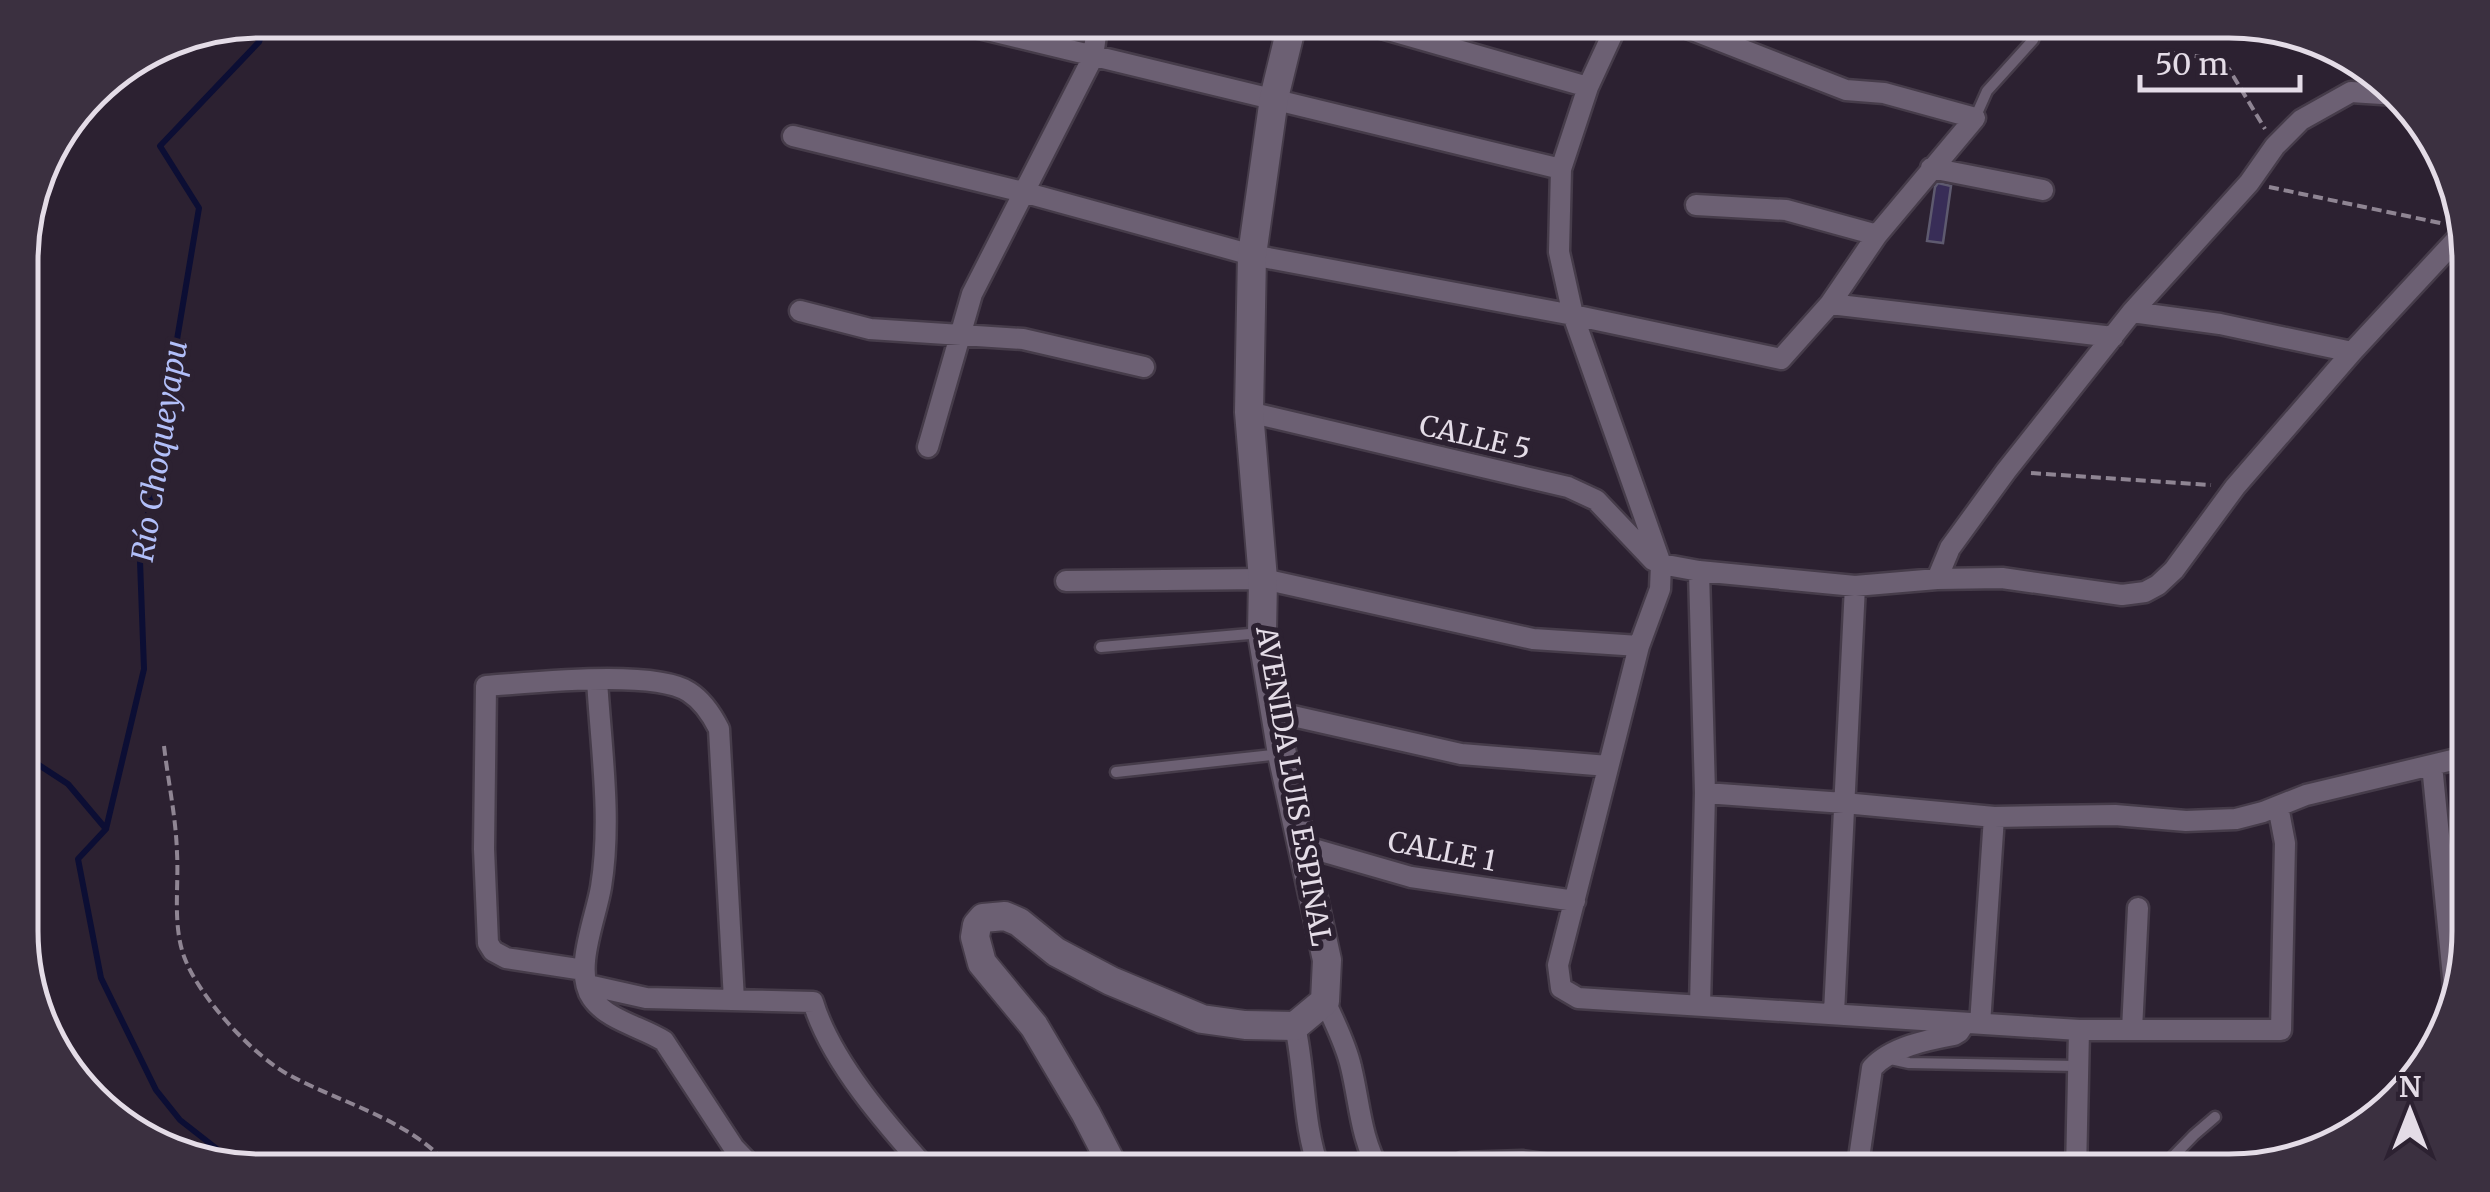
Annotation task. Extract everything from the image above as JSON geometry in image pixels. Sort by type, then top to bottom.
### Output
[{"type":"street","points":[[1018,38],[1561,169]]},
{"type":"street","points":[[928,447],[972,294],[1093,57],[1096,38]]},
{"type":"street","name":"AVENIDA LUIS ESPINAL","points":[[1289,38],[1274,98],[1252,255],[1249,412],[1263,578],[1262,632],[1282,754],[1326,960],[1325,1001]]},
{"type":"street","points":[[1417,38],[1588,87]]},
{"type":"street","points":[[1611,38],[1588,87],[1561,169],[1559,252],[1573,315],[1661,564],[1660,588],[1638,646],[1558,965],[1562,988],[1578,998],[1972,1024],[2079,1030],[2282,1030],[2284,843],[2278,806]]},
{"type":"street","points":[[792,136],[1023,192],[1252,255],[1781,358],[1830,304],[1876,235],[1974,118],[1884,93],[1846,90],[1714,38]]},
{"type":"street","points":[[1937,579],[1957,537],[2006,471],[2132,312],[2249,183],[2274,146],[2301,120],[2351,92],[2376,94]]},
{"type":"street","points":[[1932,168],[2044,190]]},
{"type":"street","points":[[1696,205],[1786,210],[1876,235]]},
{"type":"street","points":[[1661,564],[1855,586],[2002,578],[2122,595],[2145,592],[2174,570],[2235,487],[2451,245]]},
{"type":"street","points":[[1830,304],[2112,337]]},
{"type":"street","points":[[800,310],[870,330],[1023,339],[1144,368]]},
{"type":"street","points":[[2132,312],[2220,324],[2352,352]]},
{"type":"street","name":"CALLE 5","points":[[1249,412],[1568,487],[1596,500],[1644,552],[1661,564]]},
{"type":"street","points":[[1699,571],[1705,793],[1700,1006]]},
{"type":"street","points":[[1066,581],[1263,578],[1533,639],[1638,646]]},
{"type":"street","points":[[1834,1013],[1855,586]]},
{"type":"street","points":[[596,680],[604,849],[586,978],[591,997],[606,1012],[664,1041],[740,1154]]},
{"type":"street","points":[[734,1000],[719,729],[709,711],[688,692],[656,681],[486,686],[484,849],[488,943],[493,951],[646,998],[813,1002],[818,1020],[846,1069],[914,1154]]},
{"type":"street","points":[[1276,712],[1462,754],[1608,766]]},
{"type":"street","points":[[1705,793],[1994,817],[2236,819],[2306,796],[2452,760]]},
{"type":"street","points":[[2432,764],[2451,958]]},
{"type":"street","points":[[1972,1024],[1994,817]]},
{"type":"street","name":"CALLE 1","points":[[1300,846],[1411,877],[1575,901]]},
{"type":"street","points":[[2132,1030],[2138,908]]},
{"type":"street","points":[[1107,1154],[1034,1026],[982,963],[976,938],[983,918],[1005,916],[1019,922],[1056,952],[1097,974],[1202,1020],[1245,1026],[1295,1026],[1325,1001],[1350,1064],[1361,1128],[1371,1154]]},
{"type":"street","points":[[1859,1154],[1870,1074],[1878,1062],[1923,1042],[1954,1035],[1972,1024]]},
{"type":"street","points":[[1295,1026],[1306,1119],[1315,1154]]},
{"type":"street","points":[[2076,1154],[2079,1030]]},
{"type":"lane","points":[[1974,118],[1986,91],[2034,38]]},
{"type":"lane","points":[[1101,647],[1262,632]]},
{"type":"lane","points":[[1116,772],[1282,754]]},
{"type":"lane","points":[[1886,1058],[1910,1063],[2078,1066]]},
{"type":"lane","points":[[2176,1154],[2215,1117]]},
{"type":"path","points":[[2165,52],[2209,58],[2229,69],[2274,146]]},
{"type":"path","points":[[2249,183],[2449,224]]},
{"type":"path","points":[[2006,471],[2235,487]]},
{"type":"path","points":[[164,746],[177,850],[178,933],[184,958],[211,1002],[256,1050],[288,1075],[416,1137],[437,1154]]},
{"type":"building","points":[[1938,183],[1951,186],[1943,243],[1927,241]]},
{"type":"waterway","name":"Río Choqueyapu","points":[[219,1150],[180,1120],[156,1090],[101,978],[78,859],[106,829],[144,669],[140,561],[199,208],[160,146],[260,38]]},
{"type":"waterway","points":[[38,764],[68,784],[106,829]]}]
